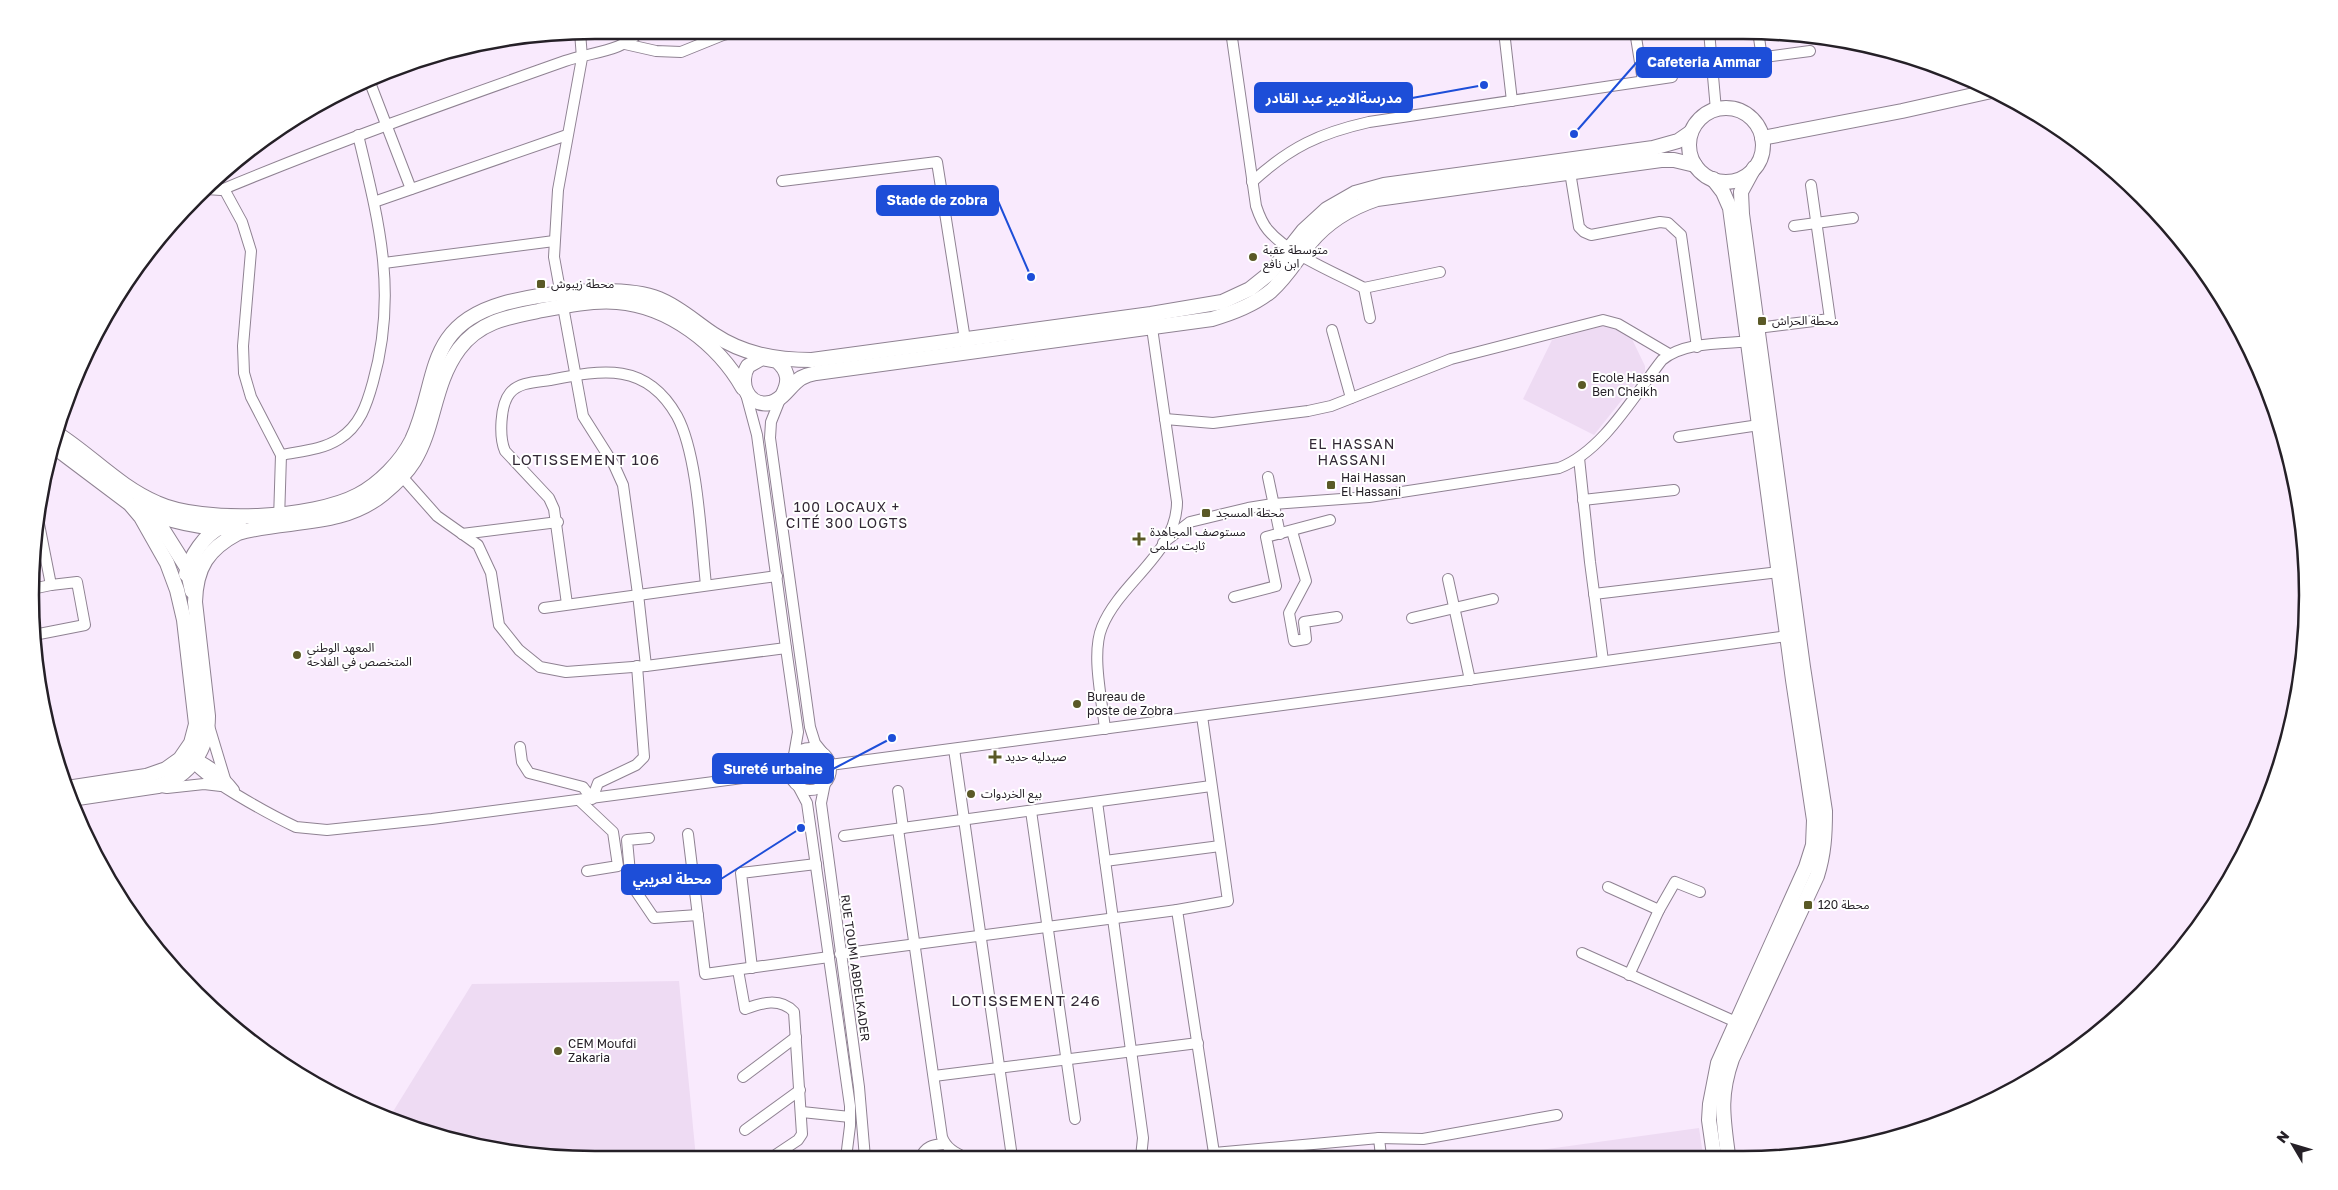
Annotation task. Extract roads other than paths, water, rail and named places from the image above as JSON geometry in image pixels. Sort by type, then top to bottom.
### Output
[{"type":"street","points":[[581,39],[582,55],[558,190],[554,257],[583,416],[614,465],[623,486],[638,594],[644,757],[636,765],[598,783],[592,799]]},
{"type":"street","points":[[214,191],[224,189],[385,124],[582,55],[625,44],[631,39]]},
{"type":"street","points":[[625,44],[656,51],[681,52],[713,39]]},
{"type":"street","points":[[1232,39],[1256,206],[1261,220],[1268,230],[1295,252],[1364,288],[1440,272]]},
{"type":"street","points":[[1505,39],[1512,101]]},
{"type":"street","points":[[1636,39],[1643,81]]},
{"type":"street","points":[[1710,39],[1716,110]]},
{"type":"street","points":[[1759,39],[1762,58]]},
{"type":"street","points":[[1712,64],[1810,51]]},
{"type":"street","points":[[1252,182],[1293,150],[1317,136],[1341,128],[1672,77]]},
{"type":"street","points":[[371,86],[412,188]]},
{"type":"street","points":[[1762,138],[1902,112],[1983,93]]},
{"type":"street","points":[[561,300],[617,290],[639,293],[660,299],[714,335],[747,352],[770,358],[777,361],[787,374],[788,382],[771,422],[770,438],[810,727],[815,743],[830,765],[830,772],[825,783],[813,790],[798,786],[793,781],[789,772],[798,732],[757,434],[744,388],[744,372],[754,360],[770,358],[812,360],[966,347],[1152,329],[1212,320],[1252,304],[1281,281],[1303,231],[1327,209],[1355,193],[1368,188],[1653,148],[1678,141],[1691,132],[1698,121],[1708,112],[1733,108],[1745,113],[1755,122],[1762,138],[1761,157],[1741,192],[1755,337],[1825,811],[1825,832],[1823,855],[1817,876],[1724,1080],[1722,1100],[1728,1151]]},
{"type":"street","points":[[1691,132],[1689,144],[1691,157],[1695,165],[1707,176],[1713,179],[1733,181],[1745,177],[1754,168]]},
{"type":"street","points":[[374,202],[567,135]]},
{"type":"street","points":[[281,455],[326,446],[340,438],[361,417],[379,361],[385,325],[384,263],[374,202],[358,136]]},
{"type":"street","points":[[154,516],[194,527],[216,529],[249,522],[279,519],[358,495],[397,471],[411,440],[433,367],[443,345],[466,321],[502,304],[561,300],[616,302],[652,309],[711,346],[753,400],[760,403],[768,403],[782,396],[802,378],[816,373],[1151,314],[1202,307],[1237,296],[1270,273],[1338,217],[1356,206],[1376,199],[1661,160],[1674,160],[1695,165]]},
{"type":"street","points":[[782,181],[936,162],[966,347]]},
{"type":"street","points":[[1570,172],[1580,227],[1584,232],[1591,235],[1660,222],[1668,223],[1681,235],[1696,347]]},
{"type":"street","points":[[1713,179],[1723,192],[1730,208],[1755,337],[1759,425],[1814,820],[1813,844],[1806,868],[1718,1063],[1712,1083],[1709,1120],[1713,1151]]},
{"type":"street","points":[[1163,543],[1179,529],[1197,520],[1273,504],[1369,497],[1540,472],[1559,468],[1579,458],[1598,442],[1662,360],[1675,350],[1755,337],[1830,319],[1811,185]]},
{"type":"street","points":[[224,189],[242,222],[251,251],[243,346],[247,385],[281,455],[279,519]]},
{"type":"street","points":[[1794,226],[1853,218]]},
{"type":"street","points":[[384,263],[554,241]]},
{"type":"street","points":[[1364,288],[1370,318]]},
{"type":"street","points":[[1105,729],[1097,651],[1101,628],[1112,608],[1163,543],[1174,525],[1177,502],[1151,314]]},
{"type":"street","points":[[1165,420],[1213,423],[1308,411],[1331,406],[1451,359],[1603,320],[1618,324],[1669,354]]},
{"type":"street","points":[[1332,330],[1351,398]]},
{"type":"street","points":[[567,604],[558,522],[548,498],[505,451],[502,443],[501,427],[505,404],[511,392],[525,384],[575,375],[608,372],[629,374],[654,390],[676,416],[688,446],[696,492],[706,584]]},
{"type":"street","points":[[1679,438],[1759,425]]},
{"type":"street","points":[[62,438],[154,516],[187,568],[195,602],[208,724],[224,783]]},
{"type":"street","points":[[58,450],[134,499],[185,512],[249,522]]},
{"type":"street","points":[[1579,458],[1603,662]]},
{"type":"street","points":[[397,471],[437,516],[478,545],[484,554],[494,590],[499,625],[519,650],[540,666],[566,672],[641,666],[786,648]]},
{"type":"street","points":[[1268,477],[1280,534]]},
{"type":"street","points":[[1583,500],[1674,490]]},
{"type":"street","points":[[77,798],[158,786],[170,782],[190,756],[196,724],[184,620],[167,563],[141,517],[134,499]]},
{"type":"street","points":[[1177,502],[1184,514],[1197,520]]},
{"type":"street","points":[[1234,597],[1276,586],[1266,538],[1330,520]]},
{"type":"street","points":[[195,602],[196,583],[200,568],[211,552],[249,522]]},
{"type":"street","points":[[462,534],[558,522]]},
{"type":"street","points":[[180,602],[187,568],[204,541],[216,529]]},
{"type":"street","points":[[1292,531],[1306,581],[1290,613],[1294,641],[1306,639],[1304,622],[1337,617]]},
{"type":"street","points":[[42,540],[51,585]]},
{"type":"street","points":[[1594,594],[1779,572]]},
{"type":"street","points":[[544,608],[706,584],[777,576]]},
{"type":"street","points":[[1448,579],[1470,680]]},
{"type":"street","points":[[39,587],[77,582],[85,625],[40,634]]},
{"type":"street","points":[[1412,618],[1493,599]]},
{"type":"street","points":[[830,765],[1787,636]]},
{"type":"street","points":[[840,954],[1113,919],[1228,901],[1202,716]]},
{"type":"street","points":[[73,787],[146,776],[166,770],[205,745],[208,724]]},
{"type":"street","points":[[520,747],[522,762],[529,774],[584,788],[592,799]]},
{"type":"street","points":[[794,755],[810,748],[823,753]]},
{"type":"street","points":[[954,749],[1011,1151]]},
{"type":"street","points":[[190,756],[236,793],[296,827],[318,830],[592,799],[789,772]]},
{"type":"street","points":[[158,786],[166,788],[224,783]]},
{"type":"street","name":"RUE TOUMI ABDELKADER","points":[[825,783],[821,803],[859,1087],[864,1151]]},
{"type":"street","name":"RUE TOUMI ABDELKADER","points":[[798,786],[807,803],[829,957],[850,1117],[847,1151]]},
{"type":"street","points":[[844,836],[1211,786]]},
{"type":"street","points":[[898,791],[900,828],[914,945],[944,1144]]},
{"type":"street","points":[[579,800],[613,832],[618,866],[587,871]]},
{"type":"street","points":[[1097,802],[1143,1138],[1142,1151]]},
{"type":"street","points":[[1031,811],[1075,1120]]},
{"type":"street","points":[[688,834],[705,974],[829,957]]},
{"type":"street","points":[[649,838],[627,840],[631,884],[654,918],[698,915]]},
{"type":"street","points":[[1105,861],[1220,846]]},
{"type":"street","points":[[752,968],[740,873],[816,864]]},
{"type":"street","points":[[1629,975],[1659,910],[1675,882],[1700,892]]},
{"type":"street","points":[[1608,887],[1659,910]]},
{"type":"street","points":[[1177,910],[1214,1151]]},
{"type":"street","points":[[1582,953],[1736,1022]]},
{"type":"street","points":[[738,970],[745,1009],[768,1001],[788,1006],[794,1012],[802,1134],[798,1140],[782,1151]]},
{"type":"street","points":[[743,1077],[796,1037]]},
{"type":"street","points":[[934,1076],[1198,1043]]},
{"type":"street","points":[[745,1130],[800,1090]]},
{"type":"street","points":[[802,1112],[850,1117]]},
{"type":"street","points":[[1236,1151],[1379,1138],[1423,1139],[1557,1114]]},
{"type":"street","points":[[1379,1138],[1380,1151]]},
{"type":"street","points":[[924,1151],[931,1145],[944,1144],[955,1151]]},
{"type":"place","name":"مدرسةالامير عبد القادر","points":[[1484,85]]},
{"type":"place","name":"Cafeteria Ammar","points":[[1574,134]]},
{"type":"place","name":"متوسطة عقبة ابن نافع","points":[[1253,257]]},
{"type":"place","name":"Stade de zobra","points":[[1031,277]]},
{"type":"place","name":"محطة زيبوش","points":[[541,284]]},
{"type":"place","name":"محطة الحراش","points":[[1762,321]]},
{"type":"place","name":"Ecole Hassan Ben Cheikh","points":[[1582,385]]},
{"type":"place","name":"Hai Hassan El Hassani","points":[[1331,485]]},
{"type":"place","name":"محطة المسجد","points":[[1206,513]]},
{"type":"place","name":"مستوصف المجاهدة ثابت سلمى","points":[[1139,539]]},
{"type":"place","name":"المعهد الوطني المتخصص في الفلاحة","points":[[297,655]]},
{"type":"place","name":"Bureau de poste de Zobra","points":[[1077,704]]},
{"type":"place","name":"Sureté urbaine","points":[[892,738]]},
{"type":"place","name":"صيدليه حديد","points":[[995,757]]},
{"type":"place","name":"بيع الخردوات","points":[[971,794]]},
{"type":"place","name":"محطة لعريبي","points":[[801,828]]},
{"type":"place","name":"محطة 120","points":[[1808,905]]},
{"type":"place","name":"CEM Moufdi Zakaria","points":[[558,1051]]},
{"type":"district","name":"EL HASSAN HASSANI","points":[[1352,452]]},
{"type":"district","name":"LOTISSEMENT 106","points":[[586,460]]},
{"type":"district","name":"100 LOCAUX + CITÉ 300 LOGTS","points":[[847,516]]},
{"type":"district","name":"LOTISSEMENT 246","points":[[1026,1001]]}]
